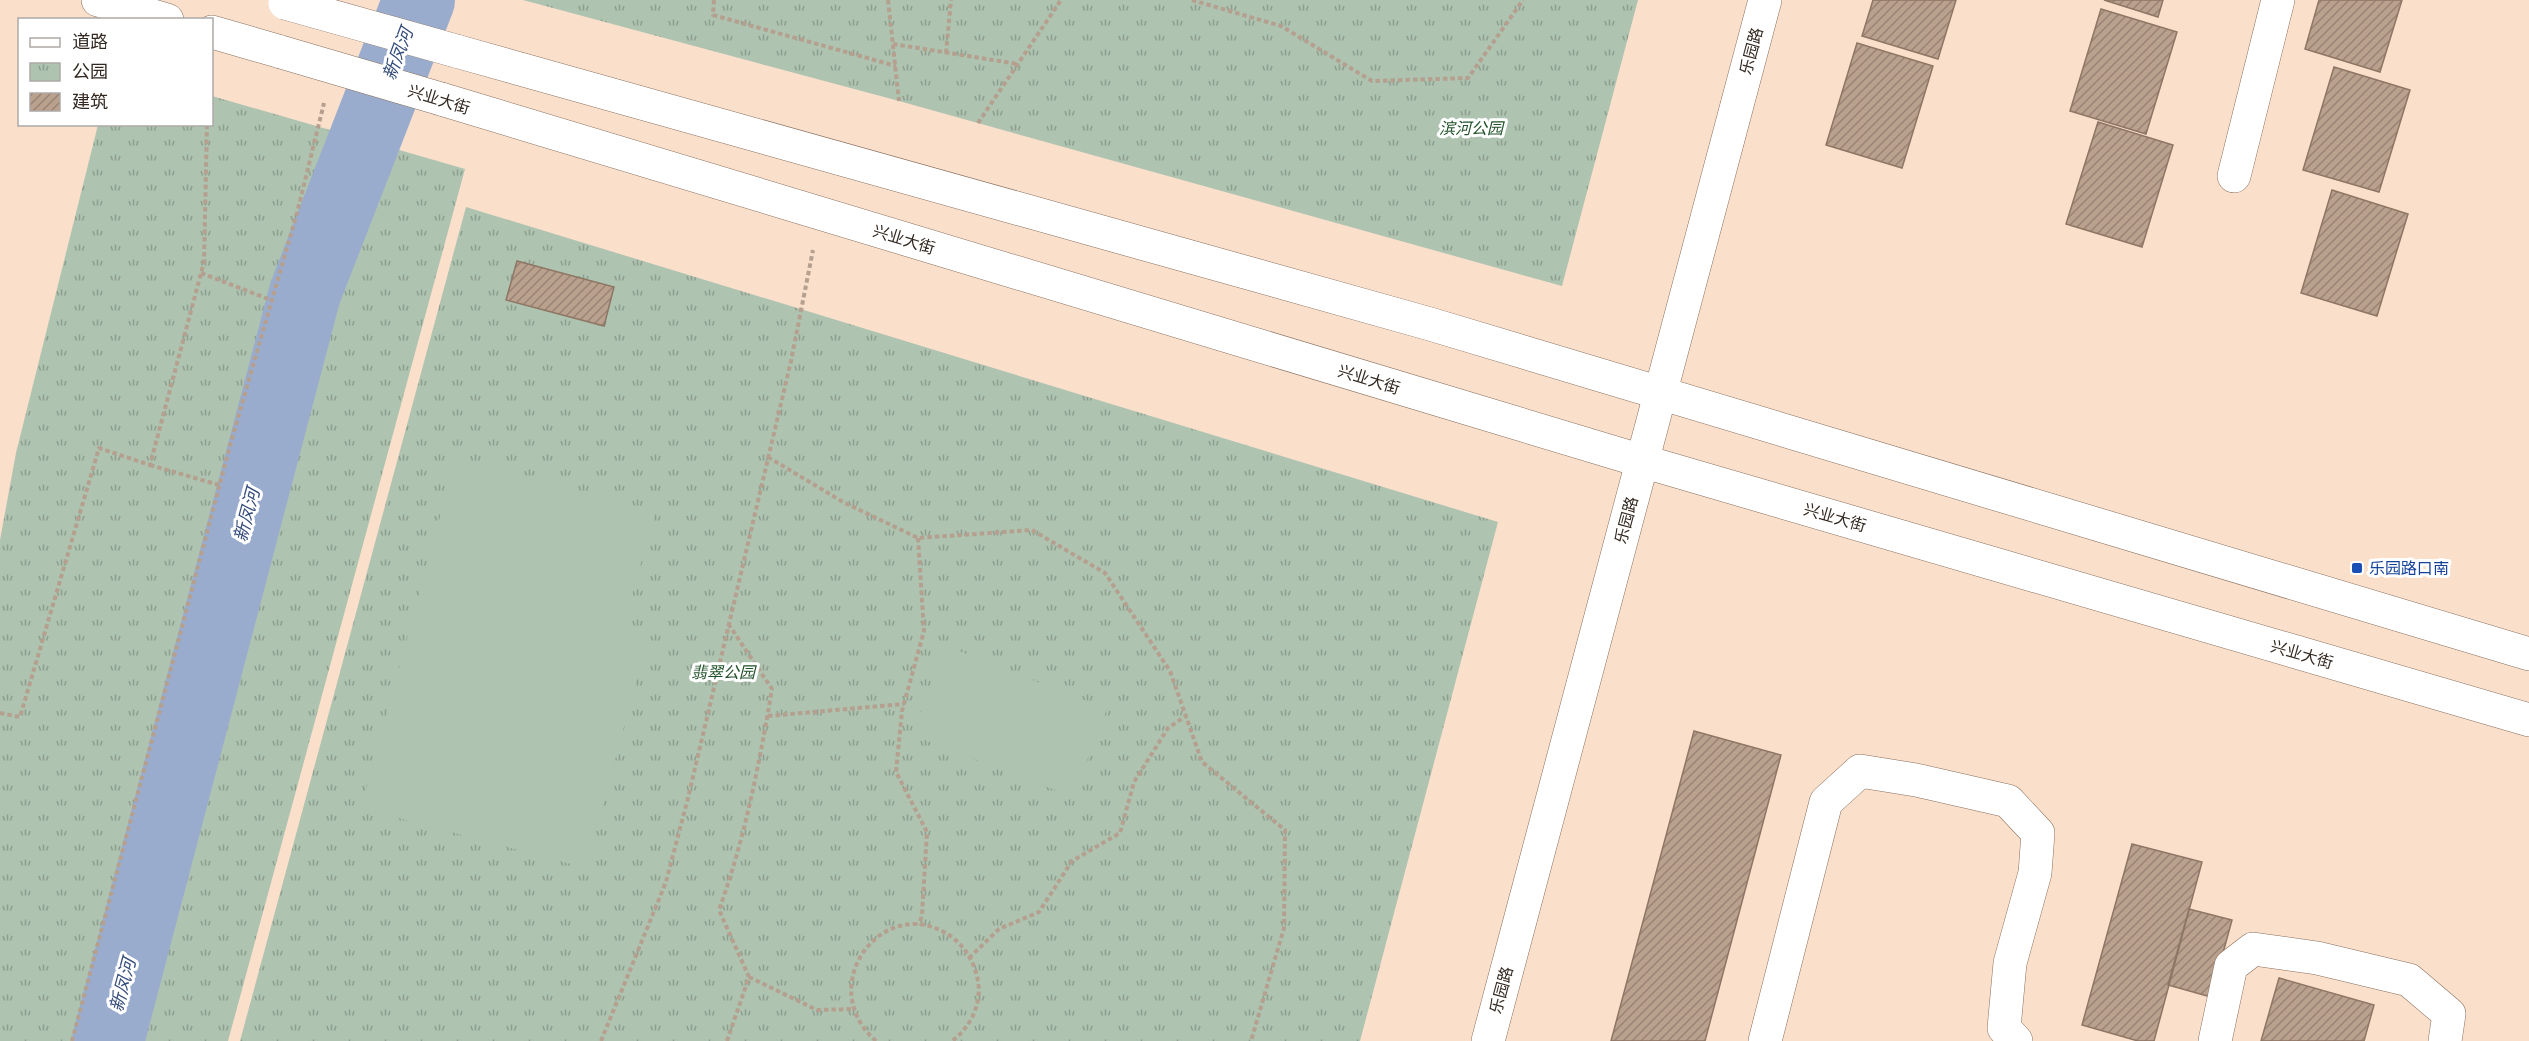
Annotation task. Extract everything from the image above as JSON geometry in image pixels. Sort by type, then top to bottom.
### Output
[{"type":"main road","points":[[98,0],[160,18]]},
{"type":"main road","name":"乐园路","points":[[1488,1041],[1765,0]]},
{"type":"main road","points":[[2234,176],[2278,0]]},
{"type":"main road","points":[[279,2],[1419,320],[2529,654]]},
{"type":"main road","name":"兴业大街","points":[[213,32],[1642,461],[2529,720]]},
{"type":"main road","points":[[1765,1041],[1826,802],[1860,771],[1916,780],[2008,801],[2038,833],[2035,873],[2010,963],[2004,1028],[2016,1041]]},
{"type":"main road","points":[[2215,1041],[2231,966],[2253,949],[2317,958],[2409,980],[2449,1014],[2445,1041]]},
{"type":"path","points":[[714,0],[713,15],[896,66]]},
{"type":"path","points":[[888,0],[899,101]]},
{"type":"path","points":[[946,53],[951,0]]},
{"type":"path","points":[[978,123],[1061,0]]},
{"type":"path","points":[[1192,0],[1281,26],[1372,81],[1468,78],[1523,0]]},
{"type":"path","points":[[893,44],[1018,64]]},
{"type":"path","points":[[72,1041],[219,484],[297,213],[325,101]]},
{"type":"path","points":[[150,465],[204,262],[207,126]]},
{"type":"path","points":[[601,1041],[666,882],[791,361],[821,214]]},
{"type":"path","points":[[201,273],[272,300]]},
{"type":"path","points":[[0,713],[20,717],[99,448],[219,484]]},
{"type":"path","points":[[768,457],[843,502],[918,538],[1032,530],[1105,573],[1170,671],[1202,762],[1285,830],[1284,928],[1251,1041]]},
{"type":"path","points":[[918,538],[924,631],[904,704],[896,772],[927,832],[922,915],[919,925]]},
{"type":"path","points":[[728,624],[772,689],[738,859],[719,910],[750,977],[817,1010],[853,1009]]},
{"type":"path","points":[[768,716],[904,704]]},
{"type":"path","points":[[969,957],[999,929],[1039,912],[1072,861],[1120,832],[1134,782],[1168,728],[1186,716]]},
{"type":"path","points":[[876,1041],[868,1033],[853,1009],[850,994],[851,978],[864,950],[888,931],[903,926],[919,925],[948,934],[960,944],[969,957],[978,983],[978,998],[968,1025],[952,1041]]},
{"type":"path","points":[[727,1041],[750,977]]},
{"type":"green space","name":"滨河公园","points":[[523,0],[1638,0],[1562,286],[899,101]]},
{"type":"green space","points":[[213,96],[465,169],[228,1041],[0,1041],[0,540],[16,453],[98,126],[213,126]]},
{"type":"green space","name":"翡翠公园","points":[[466,207],[1498,522],[1360,1041],[240,1041]]},
{"type":"green space","points":[[456,458],[655,514],[624,623],[650,630],[586,868],[361,808]]},
{"type":"green space","points":[[946,646],[1107,709],[1073,797],[912,735]]},
{"type":"building","points":[[1873,0],[1956,0],[1938,59],[1862,36]]},
{"type":"building","points":[[2104,0],[2163,0],[2158,17]]},
{"type":"building","points":[[2319,0],[2402,0],[2380,72],[2305,49]]},
{"type":"building","points":[[2101,9],[2177,32],[2146,134],[2070,111]]},
{"type":"building","points":[[1857,43],[1933,66],[1902,168],[1826,145]]},
{"type":"building","points":[[2334,67],[2410,90],[2379,192],[2303,170]]},
{"type":"building","points":[[2098,122],[2173,145],[2142,247],[2066,224]]},
{"type":"building","points":[[2332,190],[2408,214],[2377,316],[2301,293]]},
{"type":"building","points":[[517,261],[614,287],[604,326],[506,300]]},
{"type":"building","points":[[1694,731],[1781,755],[1705,1041],[1611,1041]]},
{"type":"building","points":[[2132,844],[2202,862],[2154,1041],[2138,1041],[2082,1025]]},
{"type":"building","points":[[2189,909],[2232,920],[2211,997],[2168,985]]},
{"type":"building","points":[[2279,978],[2374,1005],[2364,1041],[2261,1041]]},
{"type":"waterway","name":"新凤河","points":[[108,1041],[305,293],[419,0]]},
{"type":"place","name":"乐园路口南","points":[[2357,568]]}]
